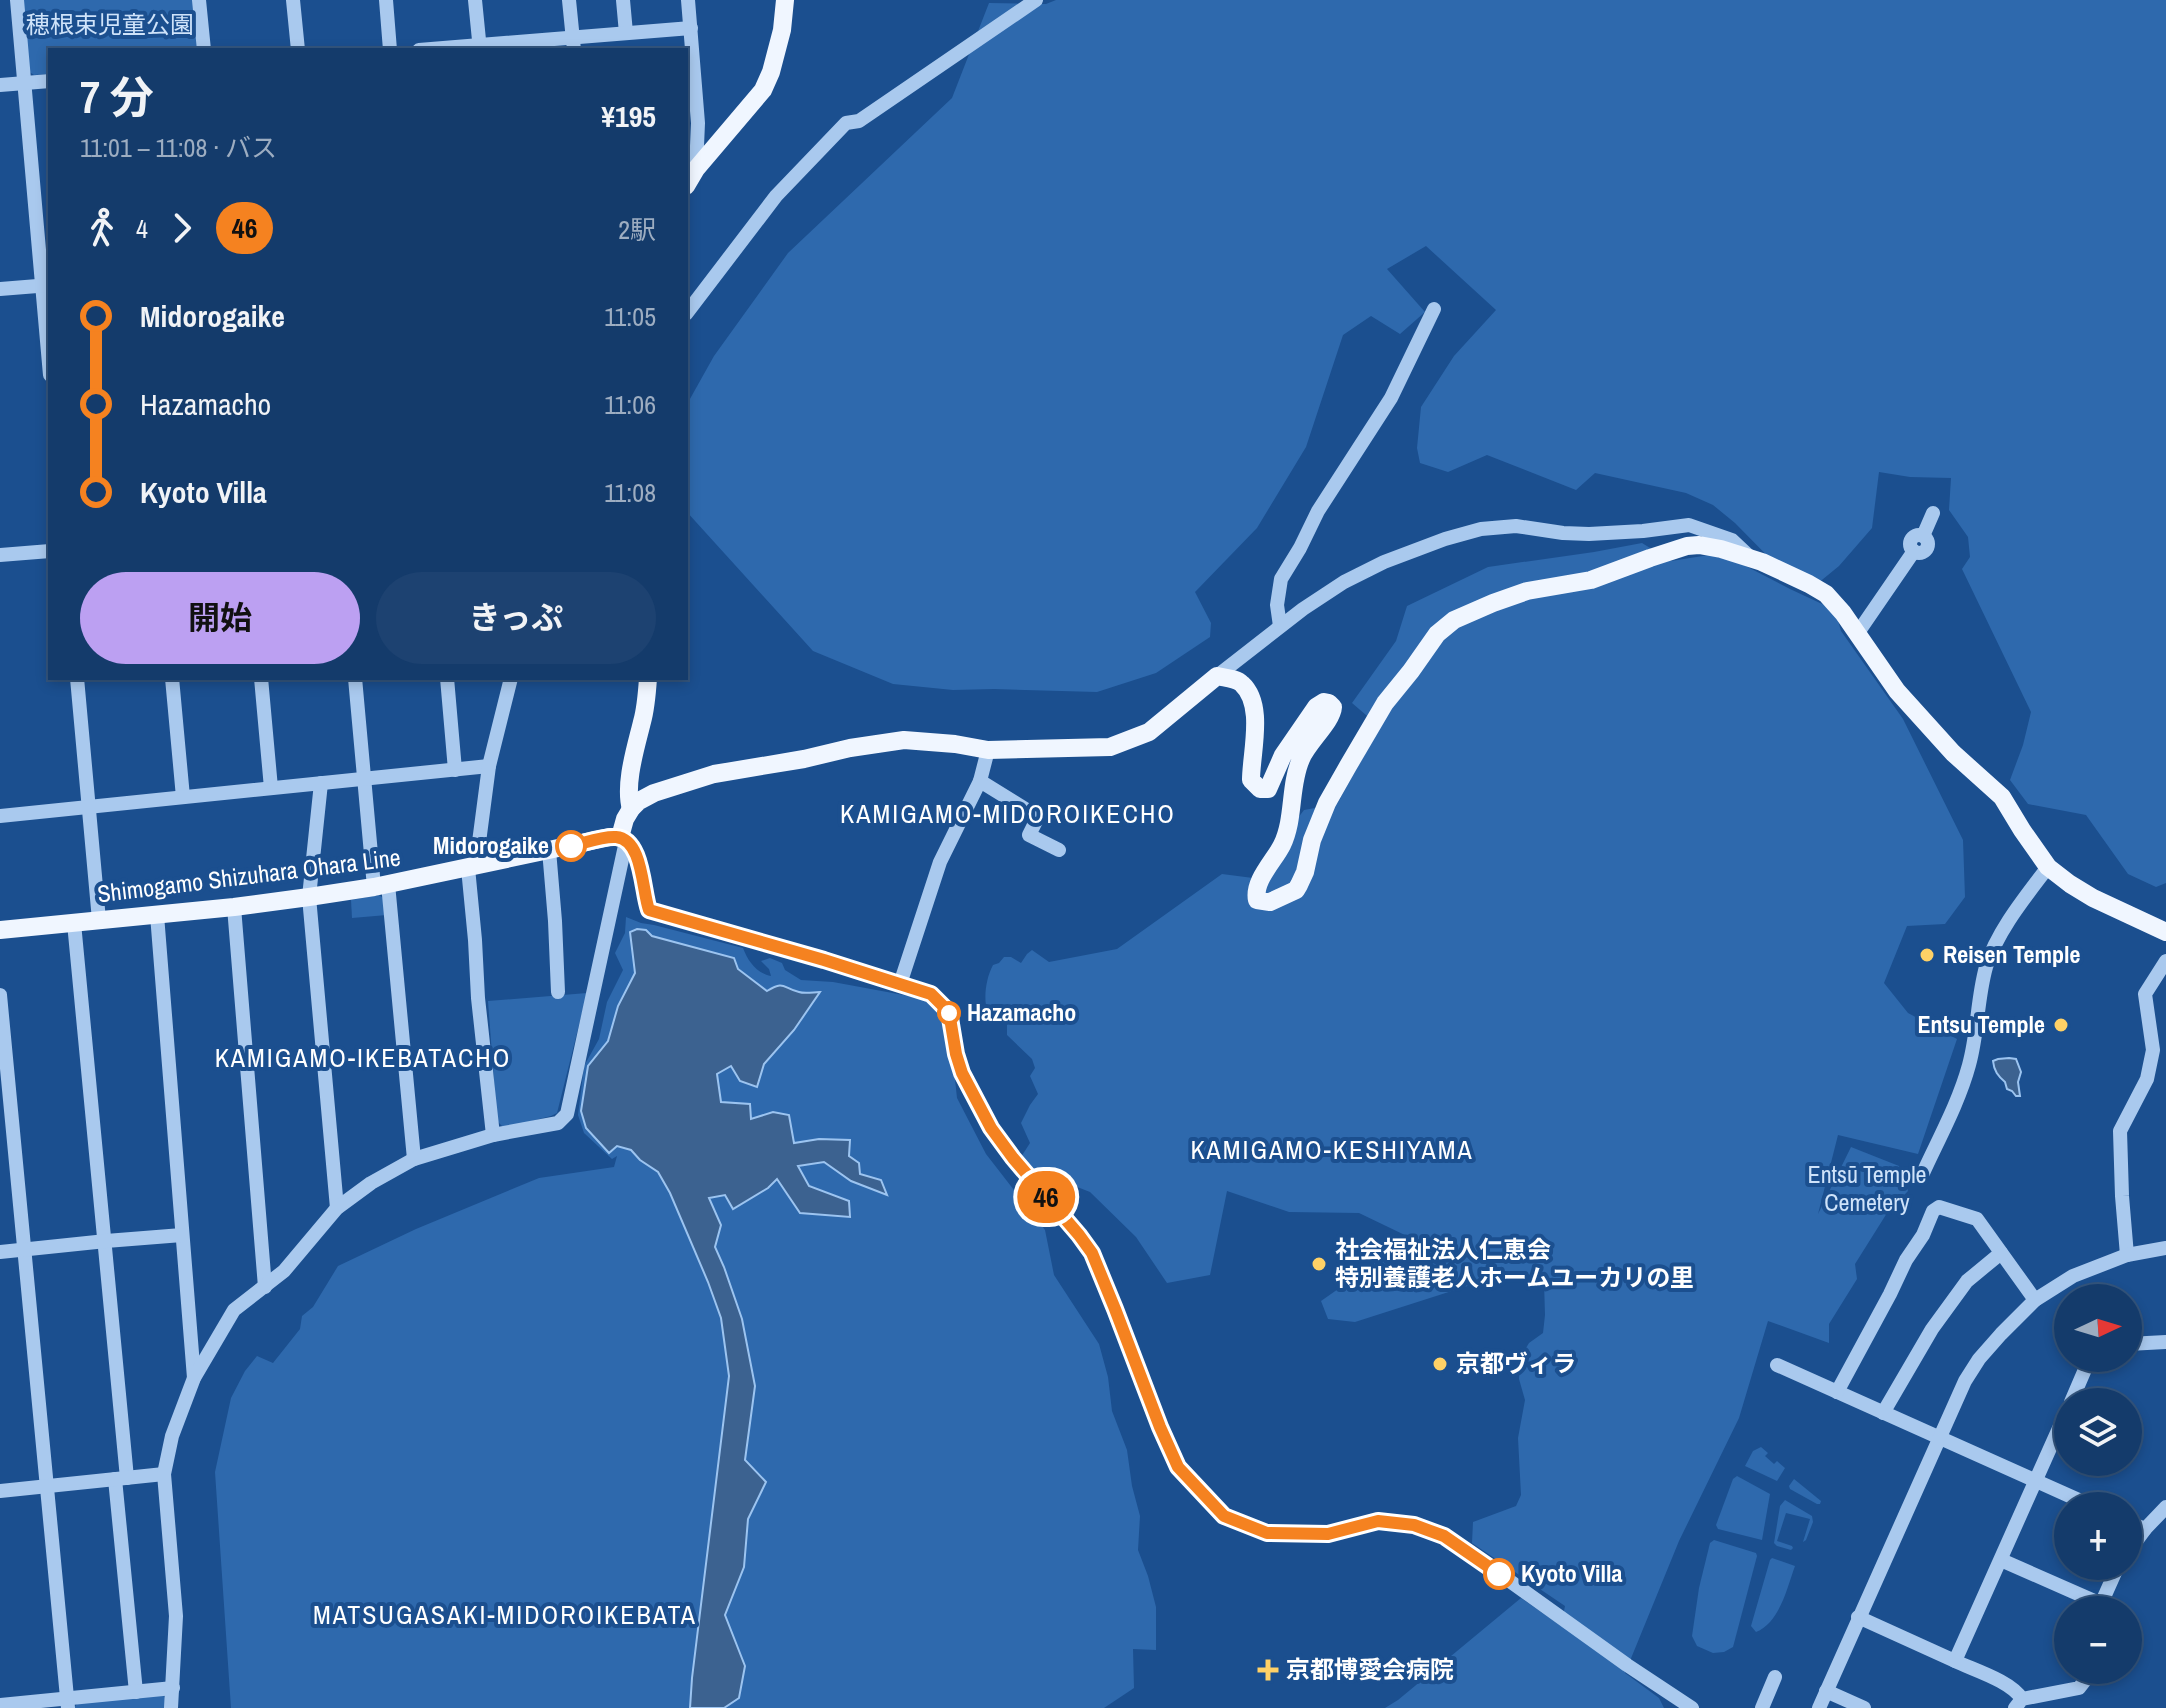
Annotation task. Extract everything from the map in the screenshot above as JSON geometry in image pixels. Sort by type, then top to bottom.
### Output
[{"type":"main road","points":[[688,183],[763,90],[782,30],[785,0]]},
{"type":"main road","points":[[623,839],[625,819],[631,809],[654,793],[714,774],[850,748],[904,740],[988,750],[1110,747],[1149,732],[1217,676],[1235,679],[1244,685],[1249,696],[1256,732],[1251,780],[1260,789],[1268,789],[1283,755],[1316,707],[1324,702],[1329,703],[1334,711],[1301,758],[1294,778],[1286,835],[1258,885],[1257,900],[1270,902],[1296,890],[1305,872],[1312,840],[1327,803],[1348,766],[1385,703],[1437,634],[1454,620],[1527,591],[1591,580],[1687,546],[1711,547],[1752,559],[1826,594],[1897,691],[1953,753],[2002,797],[2048,867],[2093,898],[2166,932]]},
{"type":"main road","points":[[631,809],[627,797],[648,680]]},
{"type":"main road","name":"Shimogamo Shizuhara Ohara Line","points":[[0,930],[309,897],[610,837],[623,839]]},
{"type":"street","points":[[17,0],[48,330]]},
{"type":"street","points":[[199,0],[204,48]]},
{"type":"street","points":[[293,0],[298,48]]},
{"type":"street","points":[[386,0],[390,48]]},
{"type":"street","points":[[475,0],[479,48],[573,44],[626,33],[691,28]]},
{"type":"street","points":[[569,0],[573,44]]},
{"type":"street","points":[[623,0],[626,33]]},
{"type":"street","points":[[688,0],[696,169]]},
{"type":"street","points":[[688,311],[776,196],[846,123],[859,121],[1036,0]]},
{"type":"street","points":[[0,85],[48,81]]},
{"type":"street","points":[[0,289],[46,285]]},
{"type":"street","points":[[1280,626],[1277,605],[1281,579],[1318,511],[1391,398],[1434,309]]},
{"type":"street","points":[[1857,634],[1914,551],[1919,553],[1926,549],[1923,536],[1933,513]]},
{"type":"street","points":[[1217,676],[1280,626],[1344,582],[1384,562],[1481,529],[1516,526],[1589,534],[1689,525],[1732,540],[1752,559]]},
{"type":"street","points":[[0,555],[48,551]]},
{"type":"street","points":[[77,680],[99,920]]},
{"type":"street","points":[[172,680],[183,797]]},
{"type":"street","points":[[261,680],[271,788]]},
{"type":"street","points":[[355,680],[414,1159]]},
{"type":"street","points":[[447,680],[455,770]]},
{"type":"street","points":[[493,1135],[478,998],[472,866],[489,766],[510,680]]},
{"type":"street","points":[[900,984],[940,862],[980,781],[988,750]]},
{"type":"street","points":[[0,816],[489,766]]},
{"type":"street","points":[[980,781],[1038,817],[1029,835],[1059,850]]},
{"type":"street","points":[[321,783],[309,897],[337,1208]]},
{"type":"street","points":[[623,839],[639,860],[649,910],[931,994],[949,1012],[956,1054],[978,1105],[1013,1158],[1092,1253],[1169,1450],[1187,1478],[1224,1516],[1267,1533],[1328,1534],[1378,1521],[1414,1525],[1433,1531],[1461,1546],[1692,1708]]},
{"type":"street","points":[[171,1708],[176,1616],[164,1474],[172,1436],[194,1378],[234,1310],[284,1271],[337,1208],[371,1183],[414,1159],[493,1135],[558,1123],[567,1114],[623,839]]},
{"type":"street","points":[[549,850],[558,992]]},
{"type":"street","points":[[1923,1173],[1969,1066],[1987,964],[2010,920],[2048,867]]},
{"type":"street","points":[[234,907],[265,1287]]},
{"type":"street","points":[[157,915],[194,1378]]},
{"type":"street","points":[[74,923],[106,1241],[136,1692]]},
{"type":"street","points":[[2127,1255],[2120,1131],[2147,1079],[2153,1050],[2145,994],[2166,961]]},
{"type":"street","points":[[0,995],[68,1703]]},
{"type":"street","points":[[1837,1392],[1906,1260],[1923,1235],[1933,1211],[1939,1207],[1977,1219],[2035,1300]]},
{"type":"street","points":[[0,1252],[182,1235]]},
{"type":"street","points":[[1819,1708],[1939,1437],[1965,1381],[1979,1359],[2035,1300],[2073,1276],[2127,1255],[2166,1248]]},
{"type":"street","points":[[1883,1413],[1932,1329],[1967,1281],[2001,1253]]},
{"type":"street","points":[[2142,1343],[2166,1342]]},
{"type":"street","points":[[1777,1365],[2061,1492]]},
{"type":"street","points":[[1955,1661],[2054,1439]]},
{"type":"street","points":[[0,1491],[164,1474]]},
{"type":"street","points":[[2142,1533],[2166,1507]]},
{"type":"street","points":[[2001,1560],[2077,1596]]},
{"type":"street","points":[[1858,1617],[2005,1684],[2017,1691],[2019,1704],[2079,1688],[2082,1684]]},
{"type":"street","points":[[1762,1708],[1775,1677]]},
{"type":"street","points":[[0,1705],[68,1703],[173,1688]]},
{"type":"street","points":[[1826,1691],[1864,1708]]},
{"type":"green space","name":"穂根束児童公園","points":[[22,0],[194,0],[198,48],[48,48],[48,74],[34,75],[28,71]]},
{"type":"green space","points":[[1056,0],[2166,0],[2166,883],[2156,887],[2128,874],[2086,815],[2028,804],[2010,780],[2031,712],[1962,569],[1970,557],[1968,537],[1949,510],[1951,478],[1910,477],[1879,472],[1872,528],[1839,566],[1817,584],[1788,577],[1735,523],[1713,505],[1686,493],[1595,473],[1576,490],[1487,455],[1448,472],[1420,463],[1417,448],[1421,407],[1454,356],[1496,310],[1426,246],[1387,269],[1425,312],[1400,334],[1371,316],[1343,335],[1306,447],[1257,528],[1195,592],[1211,623],[1210,637],[1156,673],[1097,692],[953,690],[893,684],[813,651],[688,513],[688,402],[714,356],[788,253],[952,98],[989,3],[1046,4]]},
{"type":"green space","name":"Entsū Temple Cemetery","points":[[1642,543],[1671,561],[1709,555],[1738,562],[1835,610],[1841,631],[1903,719],[1963,840],[1965,897],[1945,924],[1907,926],[1884,983],[1908,1013],[1957,1039],[1918,1154],[1838,1135],[1818,1214],[1851,1147],[1899,1166],[1908,1191],[1887,1213],[1855,1264],[1857,1279],[1829,1324],[1829,1343],[1768,1321],[1739,1418],[1679,1541],[1625,1673],[1659,1698],[1664,1708],[1385,1708],[1521,1598],[1561,1626],[1565,1606],[1472,1543],[1473,1522],[1516,1506],[1521,1495],[1518,1438],[1525,1400],[1519,1379],[1520,1358],[1529,1343],[1543,1333],[1544,1282],[1528,1274],[1508,1273],[1355,1322],[1328,1319],[1321,1301],[1411,1238],[1359,1213],[1289,1212],[1227,1191],[1210,1275],[1167,1283],[1136,1237],[1090,1192],[1067,1183],[1040,1181],[1021,1157],[1030,1143],[1021,1123],[1038,1094],[1030,1076],[1035,1068],[1032,1059],[1007,1035],[1007,1014],[1000,1007],[986,1005],[988,979],[993,965],[1004,957],[1021,963],[1032,950],[1049,962],[1117,949],[1222,874],[1253,878],[1304,810],[1337,804],[1380,727],[1352,703],[1396,641],[1407,606],[1488,567]]},
{"type":"green space","points":[[379,895],[386,900],[387,915],[352,918],[351,900]]},
{"type":"green space","points":[[626,917],[743,948],[753,966],[771,976],[761,961],[770,958],[782,963],[785,970],[801,980],[833,982],[925,999],[937,1008],[946,1025],[957,1098],[986,1154],[1045,1230],[1054,1275],[1099,1344],[1108,1377],[1112,1411],[1127,1450],[1140,1516],[1138,1550],[1156,1607],[1156,1650],[1133,1649],[1134,1688],[1104,1708],[724,1708],[739,1697],[745,1667],[725,1615],[744,1567],[748,1519],[766,1482],[745,1460],[755,1386],[742,1319],[715,1247],[721,1225],[709,1197],[725,1195],[733,1209],[777,1179],[849,1201],[809,1186],[798,1165],[824,1162],[851,1181],[860,1174],[819,1139],[793,1143],[772,1112],[751,1119],[721,1102],[717,1074],[731,1066],[764,1064],[794,1030],[819,992],[800,993],[780,985],[767,991],[738,969],[652,936],[646,930],[630,932],[635,973],[618,1006],[608,1041],[588,1066],[586,1086],[609,1153],[617,1146],[631,1150],[658,1171],[721,1318],[729,1376],[690,1708],[231,1708],[215,1472],[231,1398],[257,1356],[273,1363],[300,1329],[302,1316],[313,1307],[338,1266],[416,1229],[539,1178],[614,1167],[617,1156],[612,1159],[584,1133],[578,1115],[584,1066],[599,1039],[607,1002],[623,970],[615,953],[625,933]]},
{"type":"green space","points":[[587,993],[557,1113],[504,1128],[497,1121],[488,1001]]},
{"type":"green space","points":[[1761,1447],[1774,1464],[1777,1461],[1785,1468],[1777,1481],[1745,1466],[1753,1451]]},
{"type":"green space","points":[[1737,1476],[1770,1494],[1762,1540],[1718,1529],[1716,1525],[1733,1479]]},
{"type":"green space","points":[[1794,1479],[1821,1501],[1820,1504],[1790,1489]]},
{"type":"green space","points":[[1785,1500],[1812,1516],[1813,1522],[1803,1542],[1810,1519],[1786,1513],[1777,1541],[1792,1546],[1791,1550],[1774,1543],[1780,1506]]},
{"type":"green space","points":[[1714,1540],[1756,1553],[1757,1556],[1733,1647],[1713,1653],[1697,1646],[1692,1636],[1699,1588],[1710,1543]]},
{"type":"green space","points":[[1772,1558],[1795,1566],[1777,1613],[1756,1632],[1751,1626]]},
{"type":"green space","points":[[161,1693],[166,1699],[165,1708],[74,1708],[79,1701]]},
{"type":"shaded area","points":[[646,930],[652,936],[734,958],[738,969],[767,991],[781,985],[801,993],[820,992],[794,1030],[764,1064],[757,1087],[740,1081],[731,1066],[717,1074],[721,1102],[750,1104],[751,1119],[773,1112],[789,1115],[794,1143],[819,1139],[850,1140],[849,1156],[859,1163],[860,1174],[881,1180],[887,1195],[851,1181],[824,1162],[798,1166],[809,1186],[849,1201],[850,1217],[800,1213],[777,1179],[733,1209],[725,1195],[709,1198],[721,1225],[715,1247],[742,1319],[755,1386],[745,1460],[766,1482],[748,1519],[744,1567],[725,1615],[745,1666],[739,1698],[724,1708],[690,1708],[729,1376],[721,1318],[670,1193],[658,1172],[631,1150],[617,1146],[609,1153],[586,1128],[581,1111],[588,1066],[608,1041],[618,1006],[635,973],[630,932]]},
{"type":"shaded area","points":[[2016,1059],[2021,1072],[2018,1082],[2020,1096],[2007,1089],[1994,1068],[1993,1061]]},
{"type":"bus line","name":"46","points":[[571,846],[610,837],[620,837],[626,841],[639,860],[649,910],[931,994],[944,1006],[949,1012],[962,1073],[991,1128],[1092,1253],[1169,1450],[1187,1478],[1224,1516],[1267,1533],[1328,1534],[1378,1521],[1414,1525],[1444,1536],[1499,1574]]},
{"type":"place","name":"Midorogaike","points":[[571,846]]},
{"type":"place","name":"Reisen Temple","points":[[1927,955]]},
{"type":"place","name":"Hazamacho","points":[[949,1013]]},
{"type":"place","name":"Entsu Temple","points":[[2061,1025]]},
{"type":"place","name":"社会福祉法人仁恵会 特別養護老人ホームユーカリの里","points":[[1319,1264]]},
{"type":"place","name":"京都ヴィラ","points":[[1440,1364]]},
{"type":"place","name":"Kyoto Villa","points":[[1499,1574]]},
{"type":"place","name":"京都博愛会病院","points":[[1268,1670]]},
{"type":"district","name":"KAMIGAMO-MIDOROIKECHO","points":[[1008,814]]},
{"type":"district","name":"KAMIGAMO-IKEBATACHO","points":[[363,1058]]},
{"type":"district","name":"KAMIGAMO-KESHIYAMA","points":[[1332,1150]]},
{"type":"district","name":"MATSUGASAKI-MIDOROIKEBATA","points":[[505,1615]]}]
